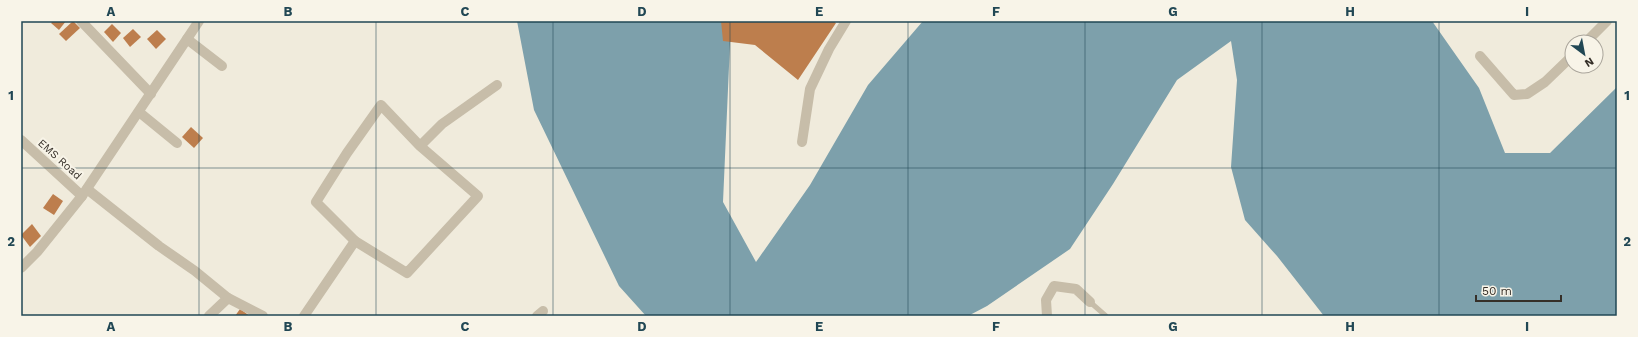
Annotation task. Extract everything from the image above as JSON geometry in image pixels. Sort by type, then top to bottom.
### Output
[{"type":"street","points":[[81,21],[151,94]]},
{"type":"street","points":[[21,268],[37,252],[85,193],[199,21]]},
{"type":"street","points":[[802,142],[810,89],[829,49],[846,21]]},
{"type":"street","points":[[1594,34],[1608,21]]},
{"type":"street","points":[[187,39],[222,66]]},
{"type":"street","points":[[1480,56],[1514,95],[1527,94],[1545,82],[1564,64]]},
{"type":"street","points":[[420,146],[442,124],[497,85]]},
{"type":"street","points":[[381,104],[420,146],[478,196],[407,273],[356,241],[316,202],[347,153],[381,104]]},
{"type":"street","points":[[139,112],[176,143]]},
{"type":"street","name":"EMS Road","points":[[21,140],[85,193],[195,271],[228,298],[263,316]]},
{"type":"street","points":[[304,316],[356,241]]},
{"type":"street","points":[[1047,316],[1046,300],[1054,286],[1076,289],[1090,302]]},
{"type":"street","points":[[209,316],[228,298]]},
{"type":"lane","points":[[1090,302],[1106,316]]},
{"type":"water","points":[[517,21],[731,21],[723,202],[756,262],[810,185],[868,85],[923,21],[1432,21],[1479,88],[1505,153],[1550,153],[1617,87],[1617,316],[1324,316],[1277,256],[1245,220],[1231,167],[1237,80],[1231,41],[1177,80],[1113,184],[1070,249],[987,306],[968,316],[646,316],[619,286],[534,110]]},
{"type":"building","points":[[53,21],[66,21],[59,30],[51,23]]},
{"type":"building","points":[[73,21],[80,28],[66,41],[59,34]]},
{"type":"building","points":[[721,21],[833,21],[836,23],[798,80],[755,45],[723,41]]},
{"type":"building","points":[[112,24],[121,33],[113,42],[104,32]]},
{"type":"building","points":[[133,29],[141,37],[130,47],[123,38]]},
{"type":"building","points":[[157,30],[166,39],[156,49],[147,39]]},
{"type":"building","points":[[191,127],[203,138],[194,148],[182,137]]},
{"type":"building","points":[[53,194],[63,201],[54,215],[43,208]]},
{"type":"building","points":[[32,224],[41,236],[30,247],[21,235]]},
{"type":"building","points":[[240,309],[250,316],[235,316]]}]
